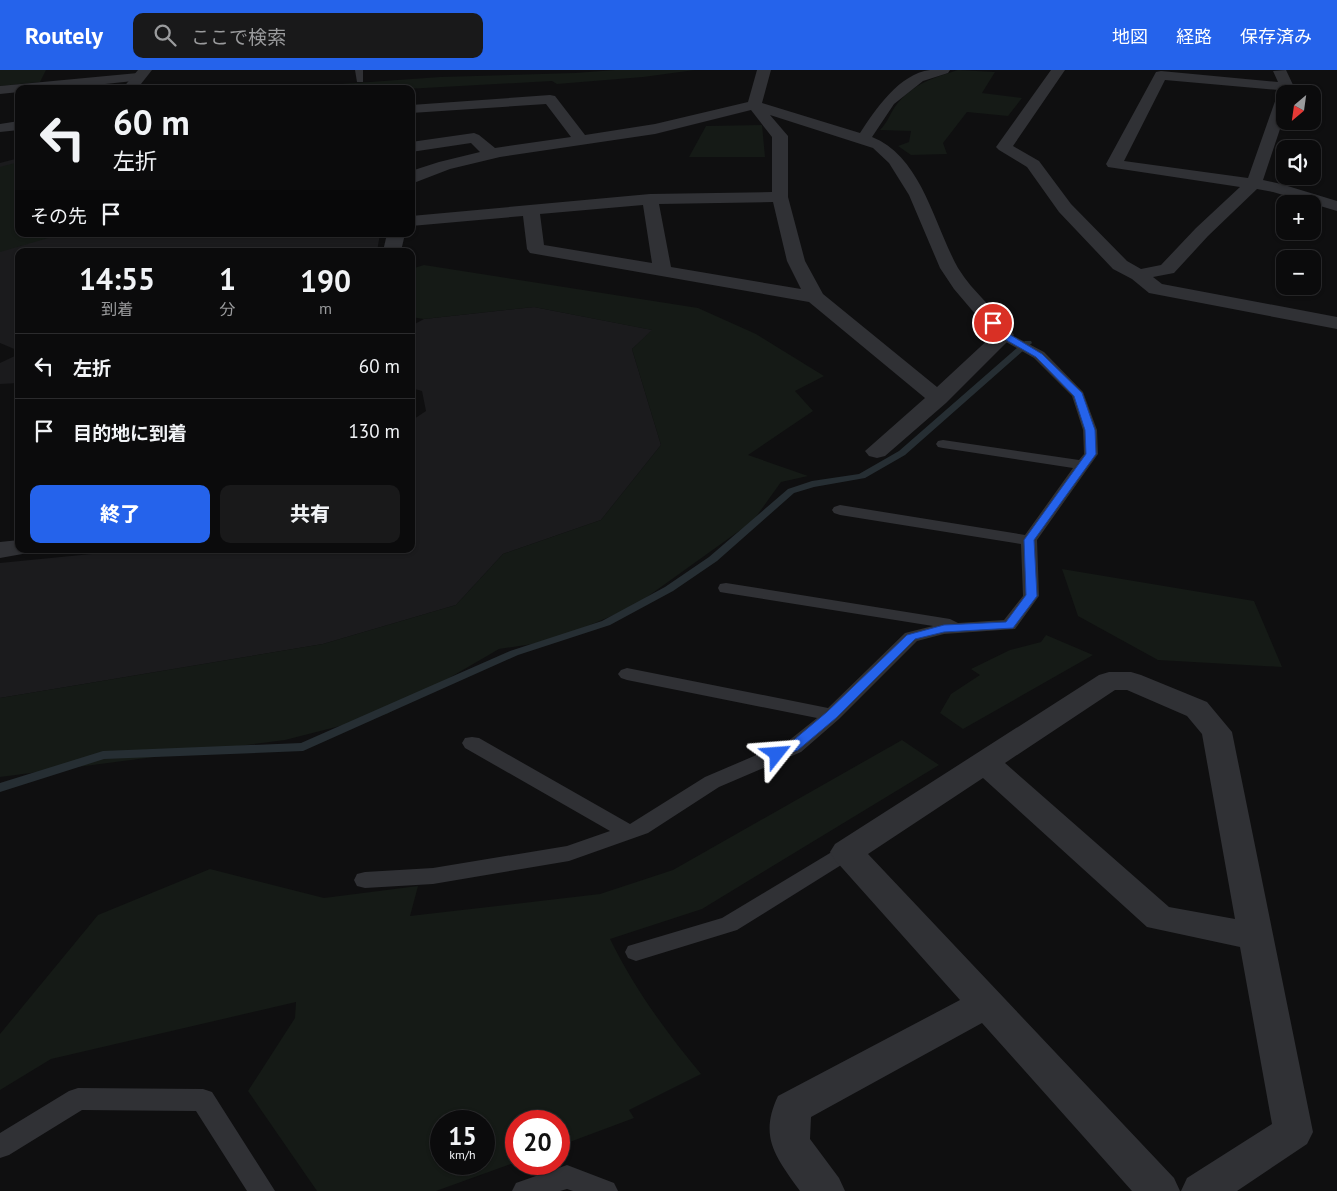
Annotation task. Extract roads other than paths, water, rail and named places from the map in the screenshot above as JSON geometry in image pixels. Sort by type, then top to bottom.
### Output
[{"type":"street","points":[[754,105],[764,70]]},
{"type":"street","points":[[863,139],[889,101],[918,78],[943,70]]},
{"type":"street","points":[[1058,70],[1004,147],[1032,164],[1065,208],[1120,265],[1140,276],[1156,289],[1337,323]]},
{"type":"street","points":[[1279,70],[1286,85]]},
{"type":"street","points":[[131,85],[141,74]]},
{"type":"street","points":[[44,85],[141,74]]},
{"type":"street","points":[[1276,86],[1160,75],[1114,164],[1254,183],[1275,187],[1337,206]]},
{"type":"street","points":[[0,90],[15,88]]},
{"type":"street","points":[[415,109],[550,99],[581,140]]},
{"type":"street","points":[[754,105],[780,136],[780,197],[796,261],[815,297],[938,398]]},
{"type":"street","points":[[415,176],[446,165],[492,154],[655,129],[754,105],[878,145],[895,160],[917,195],[949,268],[961,286],[1004,335],[938,398],[877,451]]},
{"type":"street","points":[[1140,276],[1167,269],[1202,232],[1254,183],[1276,119]]},
{"type":"street","points":[[0,128],[15,126]]},
{"type":"street","points":[[415,146],[474,138],[492,154]]},
{"type":"street","points":[[415,221],[650,199],[780,197]]},
{"type":"street","points":[[650,199],[663,271]]},
{"type":"street","points":[[531,209],[536,249],[815,297]]},
{"type":"street","points":[[0,550],[15,548]]},
{"type":"street","points":[[1160,1191],[847,852],[1110,681],[1131,681],[1197,709],[1216,732],[1292,1132],[1202,1191]]},
{"type":"street","points":[[985,763],[1158,918],[1256,936]]},
{"type":"street","points":[[824,1191],[790,1143],[792,1108],[987,1003]]},
{"type":"lane","points":[[365,880],[433,876],[569,853],[641,828],[712,782],[794,747],[832,715],[911,637],[944,629],[1009,625],[1031,596],[1029,540],[1091,454],[1090,430],[1078,395],[1039,356],[1004,335]]},
{"type":"lane","points":[[942,444],[1083,465]]},
{"type":"lane","points":[[840,510],[1029,540]]},
{"type":"lane","points":[[726,588],[971,627]]},
{"type":"lane","points":[[627,674],[832,715]]},
{"type":"lane","points":[[472,743],[628,832]]},
{"type":"lane","points":[[636,952],[729,924],[847,852]]},
{"type":"lane","points":[[0,1147],[78,1100],[203,1100],[262,1191]]},
{"type":"lane","points":[[525,1191],[567,1177],[605,1191]]},
{"type":"waterway","points":[[0,788],[103,755],[303,747],[514,653],[606,623],[669,589],[713,559],[791,491],[812,484],[862,476],[902,453],[1028,343]]}]
